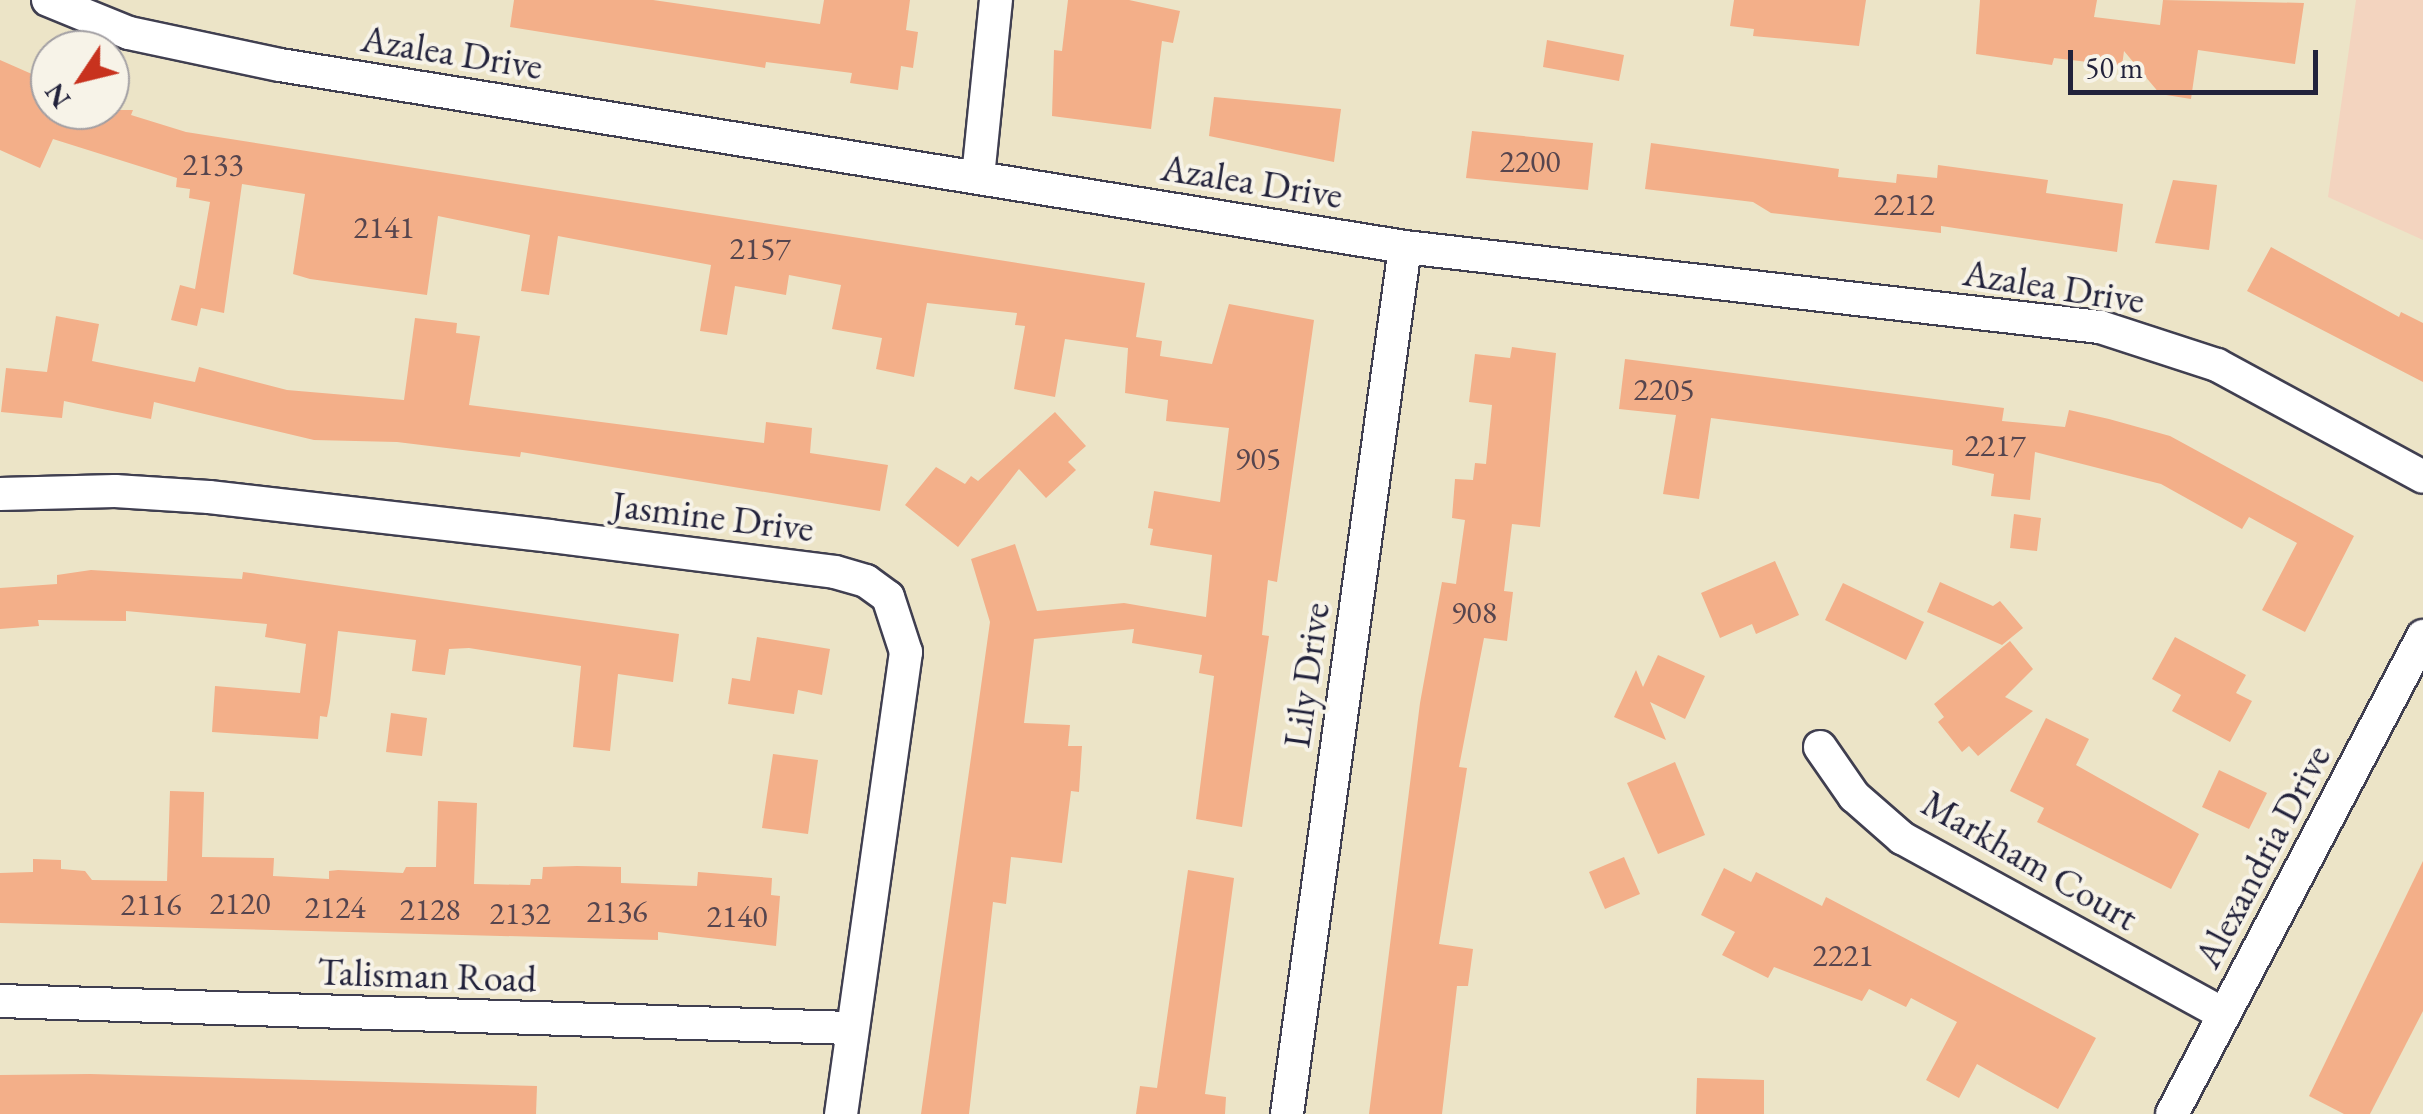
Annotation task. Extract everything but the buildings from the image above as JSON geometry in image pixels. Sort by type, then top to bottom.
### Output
[{"type":"street","name":"Azalea Drive","points":[[48,0],[129,34],[280,66],[1405,247],[2100,328],[2217,365],[2423,478]]},
{"type":"street","points":[[978,176],[996,0]]},
{"type":"street","name":"Lily Drive","points":[[1287,1114],[1405,247]]},
{"type":"street","name":"Jasmine Drive","points":[[0,494],[115,491],[209,497],[816,570],[866,581],[888,597],[906,652],[841,1114]]},
{"type":"street","name":"Alexandria Drive","points":[[2172,1114],[2423,636]]},
{"type":"street","name":"Markham Court","points":[[1820,747],[1854,796],[1902,838],[2224,1014]]},
{"type":"street","name":"Talisman Road","points":[[0,1001],[852,1028]]},
{"type":"shaded area","points":[[2356,0],[2423,0],[2423,240],[2328,197]]}]
